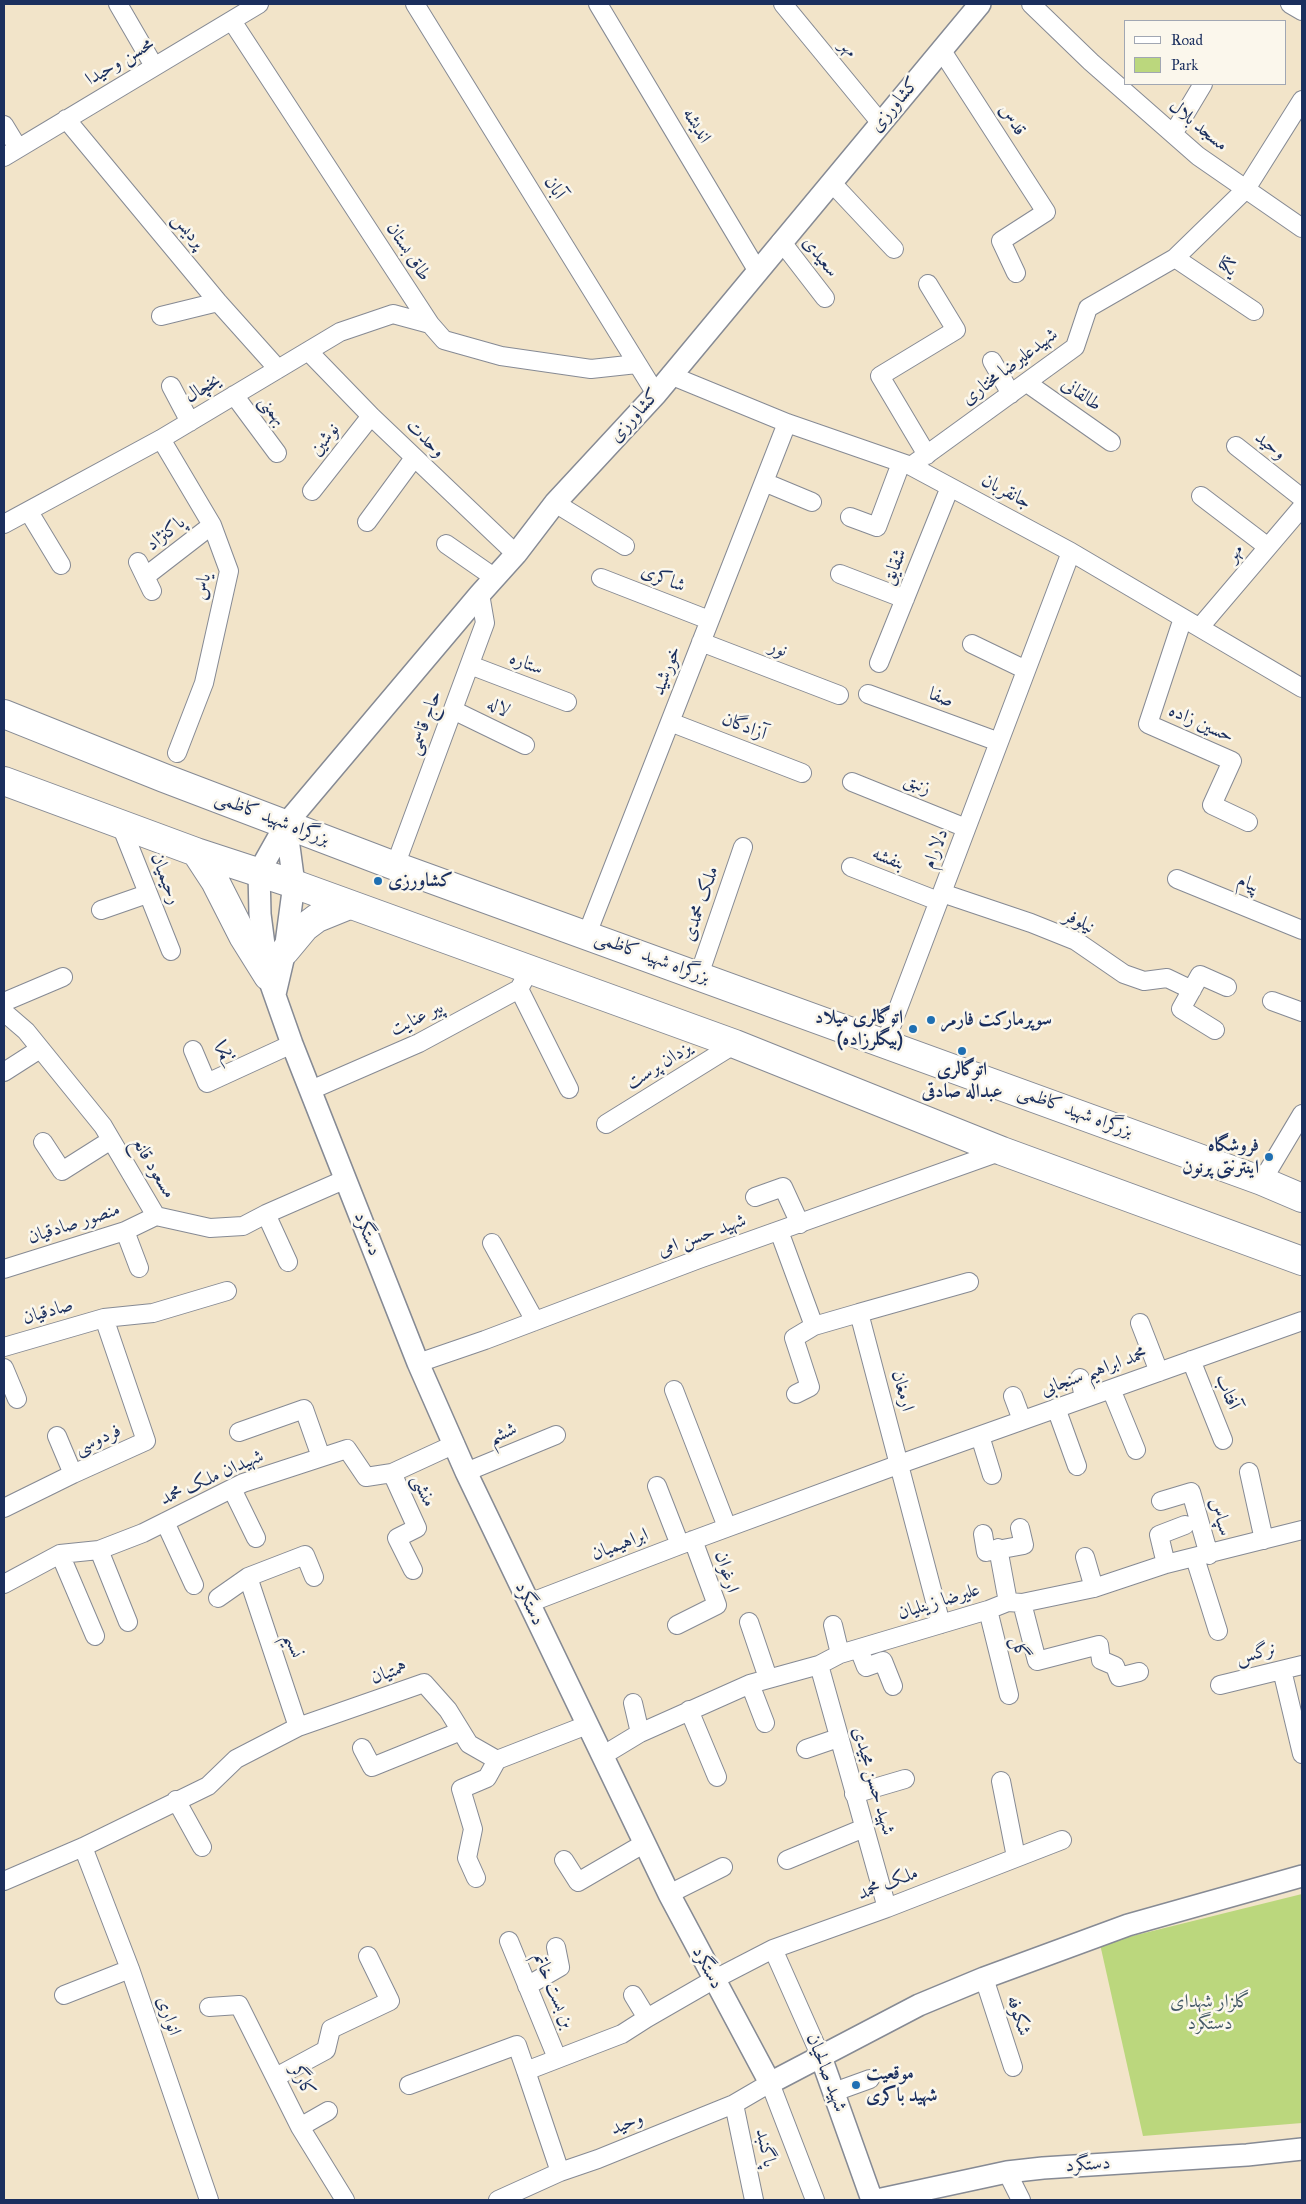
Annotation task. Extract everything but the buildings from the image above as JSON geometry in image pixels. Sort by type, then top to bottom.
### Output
[{"type":"highway","name":"بزرگراه شهید کاظمی","points":[[4,714],[164,778],[395,866],[885,1043],[1262,1181],[1302,1198]]},
{"type":"highway","points":[[4,781],[196,852],[294,884],[525,979],[736,1044],[1002,1151],[1302,1261]]},
{"type":"highway","points":[[196,852],[215,882],[243,936],[272,985]]},
{"type":"highway","points":[[285,951],[305,927],[317,918],[349,905]]},
{"type":"street","points":[[118,4],[154,66]]},
{"type":"street","name":"محسن وحیدا","points":[[11,152],[259,4]]},
{"type":"street","name":"آبان","points":[[415,4],[656,394]]},
{"type":"street","name":"اندیشه","points":[[598,4],[757,270]]},
{"type":"street","name":"مهر","points":[[783,4],[880,122]]},
{"type":"street","name":"کشاورزی","points":[[259,872],[286,824],[516,554],[555,503],[656,394],[757,270],[980,4]]},
{"type":"street","name":"مسجد بلال","points":[[1031,4],[1091,62],[1198,156],[1302,228]]},
{"type":"street","points":[[1290,4],[1302,11]]},
{"type":"street","name":"طاق بستان","points":[[232,21],[430,324],[444,340],[501,356],[591,369],[637,364]]},
{"type":"street","name":"قدس","points":[[942,50],[1046,212],[1001,241],[1016,273]]},
{"type":"street","points":[[1173,134],[1202,85]]},
{"type":"street","name":"شهیدعلیرضا مختاری","points":[[906,464],[927,455],[1075,347],[1088,308],[1175,258],[1246,189],[1302,100]]},
{"type":"street","name":"پردیس","points":[[66,119],[218,302],[278,369]]},
{"type":"street","points":[[4,125],[11,152]]},
{"type":"street","points":[[831,182],[894,249]]},
{"type":"street","name":"سعیدی","points":[[781,242],[825,298]]},
{"type":"street","name":"یکتا","points":[[1175,258],[1254,311]]},
{"type":"street","points":[[927,455],[880,376],[956,330],[928,284]]},
{"type":"street","points":[[161,316],[218,302]]},
{"type":"street","name":"یخچال","points":[[4,524],[161,439],[340,332],[393,314],[430,324]]},
{"type":"street","name":"وحدت","points":[[308,351],[414,458],[516,554]]},
{"type":"street","points":[[992,361],[1011,394]]},
{"type":"street","name":"جانقربان","points":[[670,375],[787,423],[906,464],[1071,552],[1299,683]]},
{"type":"street","name":"طالقانی","points":[[1027,383],[1111,442]]},
{"type":"street","points":[[171,386],[190,422]]},
{"type":"street","name":"بهمنی","points":[[234,395],[277,453]]},
{"type":"street","name":"نوشین","points":[[312,491],[371,416]]},
{"type":"street","name":"خورشید","points":[[586,934],[787,423]]},
{"type":"street","name":"یاس","points":[[161,439],[212,525],[229,571],[204,683],[177,752]]},
{"type":"street","name":"وحید","points":[[1236,446],[1302,498]]},
{"type":"street","points":[[367,522],[414,458]]},
{"type":"street","points":[[850,517],[877,528],[906,464]]},
{"type":"street","points":[[764,482],[812,502]]},
{"type":"street","name":"شقایق","points":[[879,663],[950,487]]},
{"type":"street","points":[[1201,496],[1268,547]]},
{"type":"street","points":[[555,503],[625,546]]},
{"type":"street","name":"مهر","points":[[1200,627],[1302,506]]},
{"type":"street","points":[[29,512],[61,565]]},
{"type":"street","name":"پاکنژاد","points":[[146,576],[212,525]]},
{"type":"street","points":[[446,544],[495,578]]},
{"type":"street","name":"دلارام","points":[[885,1043],[1071,552]]},
{"type":"street","points":[[840,574],[905,599]]},
{"type":"street","name":"شاکری","points":[[601,578],[709,620]]},
{"type":"street","name":"حاج قاسمی","points":[[395,866],[485,623],[480,594]]},
{"type":"street","name":"حسین زاده","points":[[1183,618],[1148,724],[1232,761],[1212,805],[1248,822]]},
{"type":"street","name":"نور","points":[[701,642],[839,695]]},
{"type":"street","points":[[972,644],[1026,670]]},
{"type":"street","name":"ستاره","points":[[470,665],[567,702]]},
{"type":"street","name":"صفا","points":[[868,694],[999,742]]},
{"type":"street","name":"لاله","points":[[453,710],[525,745]]},
{"type":"street","name":"آزادگان","points":[[670,722],[802,772]]},
{"type":"street","name":"زنبق","points":[[852,782],[966,828]]},
{"type":"street","name":"رحیمیان","points":[[120,823],[171,950]]},
{"type":"street","points":[[272,985],[285,951],[294,884],[286,824]]},
{"type":"street","name":"ملک محمدی","points":[[699,975],[743,847]]},
{"type":"street","name":"بنفشه","points":[[851,867],[940,897]]},
{"type":"street","name":"دستگرد","points":[[259,872],[260,914],[272,985],[292,1044],[418,1362],[466,1472],[669,1894],[713,1980],[770,2083],[815,2200]]},
{"type":"street","name":"پیام","points":[[1177,879],[1302,930]]},
{"type":"street","points":[[101,910],[147,894]]},
{"type":"street","name":"نیلوفر","points":[[940,897],[1031,922],[1076,941],[1124,974],[1144,981],[1167,978],[1192,990]]},
{"type":"street","points":[[1215,1030],[1181,1009],[1200,975],[1228,987]]},
{"type":"street","points":[[4,1002],[63,977]]},
{"type":"street","points":[[525,979],[568,1089]]},
{"type":"street","name":"پیر عنایت","points":[[311,1090],[419,1043],[525,979]]},
{"type":"street","points":[[1272,1001],[1302,1012]]},
{"type":"street","name":"مسعود قانع","points":[[4,1012],[26,1031],[103,1126],[156,1216],[210,1228],[243,1226],[346,1179]]},
{"type":"street","name":"یکم","points":[[193,1050],[207,1084],[292,1044]]},
{"type":"street","name":"یزدان پرست","points":[[606,1124],[736,1044]]},
{"type":"street","points":[[4,1072],[40,1049]]},
{"type":"street","points":[[1262,1181],[1302,1114]]},
{"type":"street","points":[[43,1142],[62,1172],[111,1140]]},
{"type":"street","name":"شهید حسن امی","points":[[418,1362],[1002,1151]]},
{"type":"street","points":[[755,1197],[783,1186],[800,1224]]},
{"type":"street","points":[[266,1214],[288,1262]]},
{"type":"street","name":"منصور صادقیان","points":[[4,1269],[125,1231],[156,1216]]},
{"type":"street","points":[[125,1231],[139,1268]]},
{"type":"street","points":[[779,1231],[814,1326]]},
{"type":"street","points":[[492,1243],[535,1321]]},
{"type":"street","points":[[796,1394],[810,1387],[794,1338],[814,1326],[969,1282]]},
{"type":"street","name":"صادقیان","points":[[4,1347],[104,1318],[153,1313],[227,1290]]},
{"type":"street","name":"ارمغان","points":[[859,1313],[941,1624]]},
{"type":"street","name":"فردوسی","points":[[4,1508],[146,1441],[104,1318]]},
{"type":"street","name":"محمد ابراهیم سنجابی","points":[[900,1464],[1302,1321]]},
{"type":"street","points":[[1140,1323],[1159,1372]]},
{"type":"street","name":"آفتاب","points":[[1191,1360],[1223,1440]]},
{"type":"street","points":[[4,1368],[17,1399]]},
{"type":"street","points":[[1080,1378],[1084,1398]]},
{"type":"street","points":[[1111,1389],[1136,1450]]},
{"type":"street","points":[[674,1390],[727,1527]]},
{"type":"street","points":[[1013,1396],[1022,1420]]},
{"type":"street","points":[[1056,1408],[1077,1466]]},
{"type":"street","points":[[239,1432],[304,1409],[321,1457]]},
{"type":"street","name":"ششم","points":[[466,1472],[556,1435]]},
{"type":"street","points":[[57,1436],[73,1474]]},
{"type":"street","points":[[980,1436],[992,1475]]},
{"type":"street","name":"شهیدان ملک محمد","points":[[4,1584],[60,1554],[99,1550],[165,1522],[243,1483],[321,1457],[347,1449],[366,1477],[392,1473],[455,1444]]},
{"type":"street","name":"ابراهیمیان","points":[[529,1603],[686,1542],[900,1464]]},
{"type":"street","points":[[1249,1472],[1264,1540]]},
{"type":"street","name":"منشی","points":[[392,1473],[417,1528],[397,1538],[413,1570]]},
{"type":"street","points":[[657,1486],[686,1542]]},
{"type":"street","points":[[232,1488],[256,1538]]},
{"type":"street","name":"سپاس","points":[[1161,1501],[1191,1492],[1202,1556]]},
{"type":"street","points":[[165,1522],[194,1585]]},
{"type":"street","points":[[1166,1564],[1159,1535],[1185,1525]]},
{"type":"street","points":[[983,1534],[986,1552],[998,1548],[1024,1545],[1020,1528]]},
{"type":"street","name":"علیرضا زینلیان","points":[[602,1756],[640,1732],[689,1710],[750,1684],[818,1665],[840,1654],[1015,1602],[1094,1588],[1166,1564],[1302,1531]]},
{"type":"street","name":"ارغوان","points":[[677,1625],[717,1605],[686,1542]]},
{"type":"street","points":[[998,1548],[1015,1602],[1037,1661],[1099,1645],[1101,1660],[1115,1666],[1119,1677],[1139,1672]]},
{"type":"street","points":[[99,1550],[128,1622]]},
{"type":"street","points":[[60,1554],[94,1636]]},
{"type":"street","points":[[218,1598],[248,1577],[305,1555],[314,1577]]},
{"type":"street","points":[[1202,1556],[1218,1631]]},
{"type":"street","points":[[1085,1557],[1094,1588]]},
{"type":"street","name":"نسیم","points":[[248,1577],[298,1727]]},
{"type":"street","name":"گل","points":[[988,1610],[1009,1695]]},
{"type":"street","points":[[749,1622],[768,1678]]},
{"type":"street","points":[[833,1625],[840,1654]]},
{"type":"street","points":[[859,1649],[866,1667],[883,1660],[893,1686]]},
{"type":"street","name":"شهید حسن مجیدی","points":[[818,1665],[887,1908]]},
{"type":"street","name":"نرگس","points":[[1220,1685],[1302,1665]]},
{"type":"street","points":[[1282,1670],[1302,1754]]},
{"type":"street","name":"همتیان","points":[[4,1881],[83,1847],[208,1786],[236,1759],[298,1727],[424,1683],[448,1710],[469,1744],[497,1760]]},
{"type":"street","points":[[750,1684],[765,1723]]},
{"type":"street","points":[[633,1703],[640,1732]]},
{"type":"street","points":[[689,1710],[717,1777]]},
{"type":"street","points":[[476,1878],[467,1858],[473,1829],[461,1790],[488,1778],[497,1760],[587,1725]]},
{"type":"street","points":[[362,1748],[372,1767],[460,1731]]},
{"type":"street","points":[[806,1749],[838,1738]]},
{"type":"street","points":[[854,1794],[905,1779]]},
{"type":"street","points":[[1001,1782],[1016,1858]]},
{"type":"street","points":[[176,1800],[202,1847]]},
{"type":"street","points":[[787,1860],[864,1828]]},
{"type":"street","name":"ملک محمد","points":[[774,1949],[887,1908],[1062,1840]]},
{"type":"street","points":[[564,1860],[578,1882],[645,1843]]},
{"type":"street","name":"انواری","points":[[83,1847],[130,1969],[209,2200]]},
{"type":"street","points":[[669,1894],[723,1867]]},
{"type":"street","points":[[770,2083],[919,2004],[984,1978],[1128,1925],[1302,1876]]},
{"type":"street","name":"بن بست خاتم","points":[[509,1941],[557,2058]]},
{"type":"street","points":[[528,1986],[560,1967],[556,1947]]},
{"type":"street","points":[[526,2071],[622,2034],[713,1980],[774,1949]]},
{"type":"street","name":"شهید صالحیان","points":[[774,1949],[821,2057],[872,2200]]},
{"type":"street","points":[[276,2077],[326,2050],[331,2029],[390,2001],[368,1956]]},
{"type":"street","points":[[64,1995],[130,1969]]},
{"type":"street","name":"شکوفه","points":[[984,1978],[1013,2067]]},
{"type":"street","points":[[633,1995],[647,2018]]},
{"type":"street","name":"کارگر","points":[[209,2007],[239,2004],[300,2127],[345,2200]]},
{"type":"street","points":[[408,2085],[517,2045],[560,2172]]},
{"type":"street","points":[[834,2092],[870,2079]]},
{"type":"street","name":"وحید","points":[[498,2200],[560,2172],[598,2159],[734,2104],[770,2083]]},
{"type":"street","name":"پاگنبد","points":[[734,2104],[754,2200]]},
{"type":"street","points":[[300,2127],[328,2111]]},
{"type":"street","name":"دستگرد","points":[[877,2200],[1007,2172],[1247,2155],[1302,2149]]},
{"type":"street","points":[[1007,2172],[1021,2200]]},
{"type":"green space","name":"گلزار شهدای دستگرد","points":[[1302,1894],[1302,2123],[1143,2136],[1100,1944]]},
{"type":"place","name":"کشاورزی","points":[[378,881]]},
{"type":"place","name":"سوپرمارکت فارمر","points":[[931,1020]]},
{"type":"place","name":"اتوگالری میلاد (بیگلرزاده)","points":[[913,1029]]},
{"type":"place","name":"اتوگالری عبداله صادقی","points":[[962,1051]]},
{"type":"place","name":"فروشگاه اینترنتی پرنون","points":[[1269,1157]]},
{"type":"place","name":"موقعیت شهید باکری","points":[[856,2085]]}]
